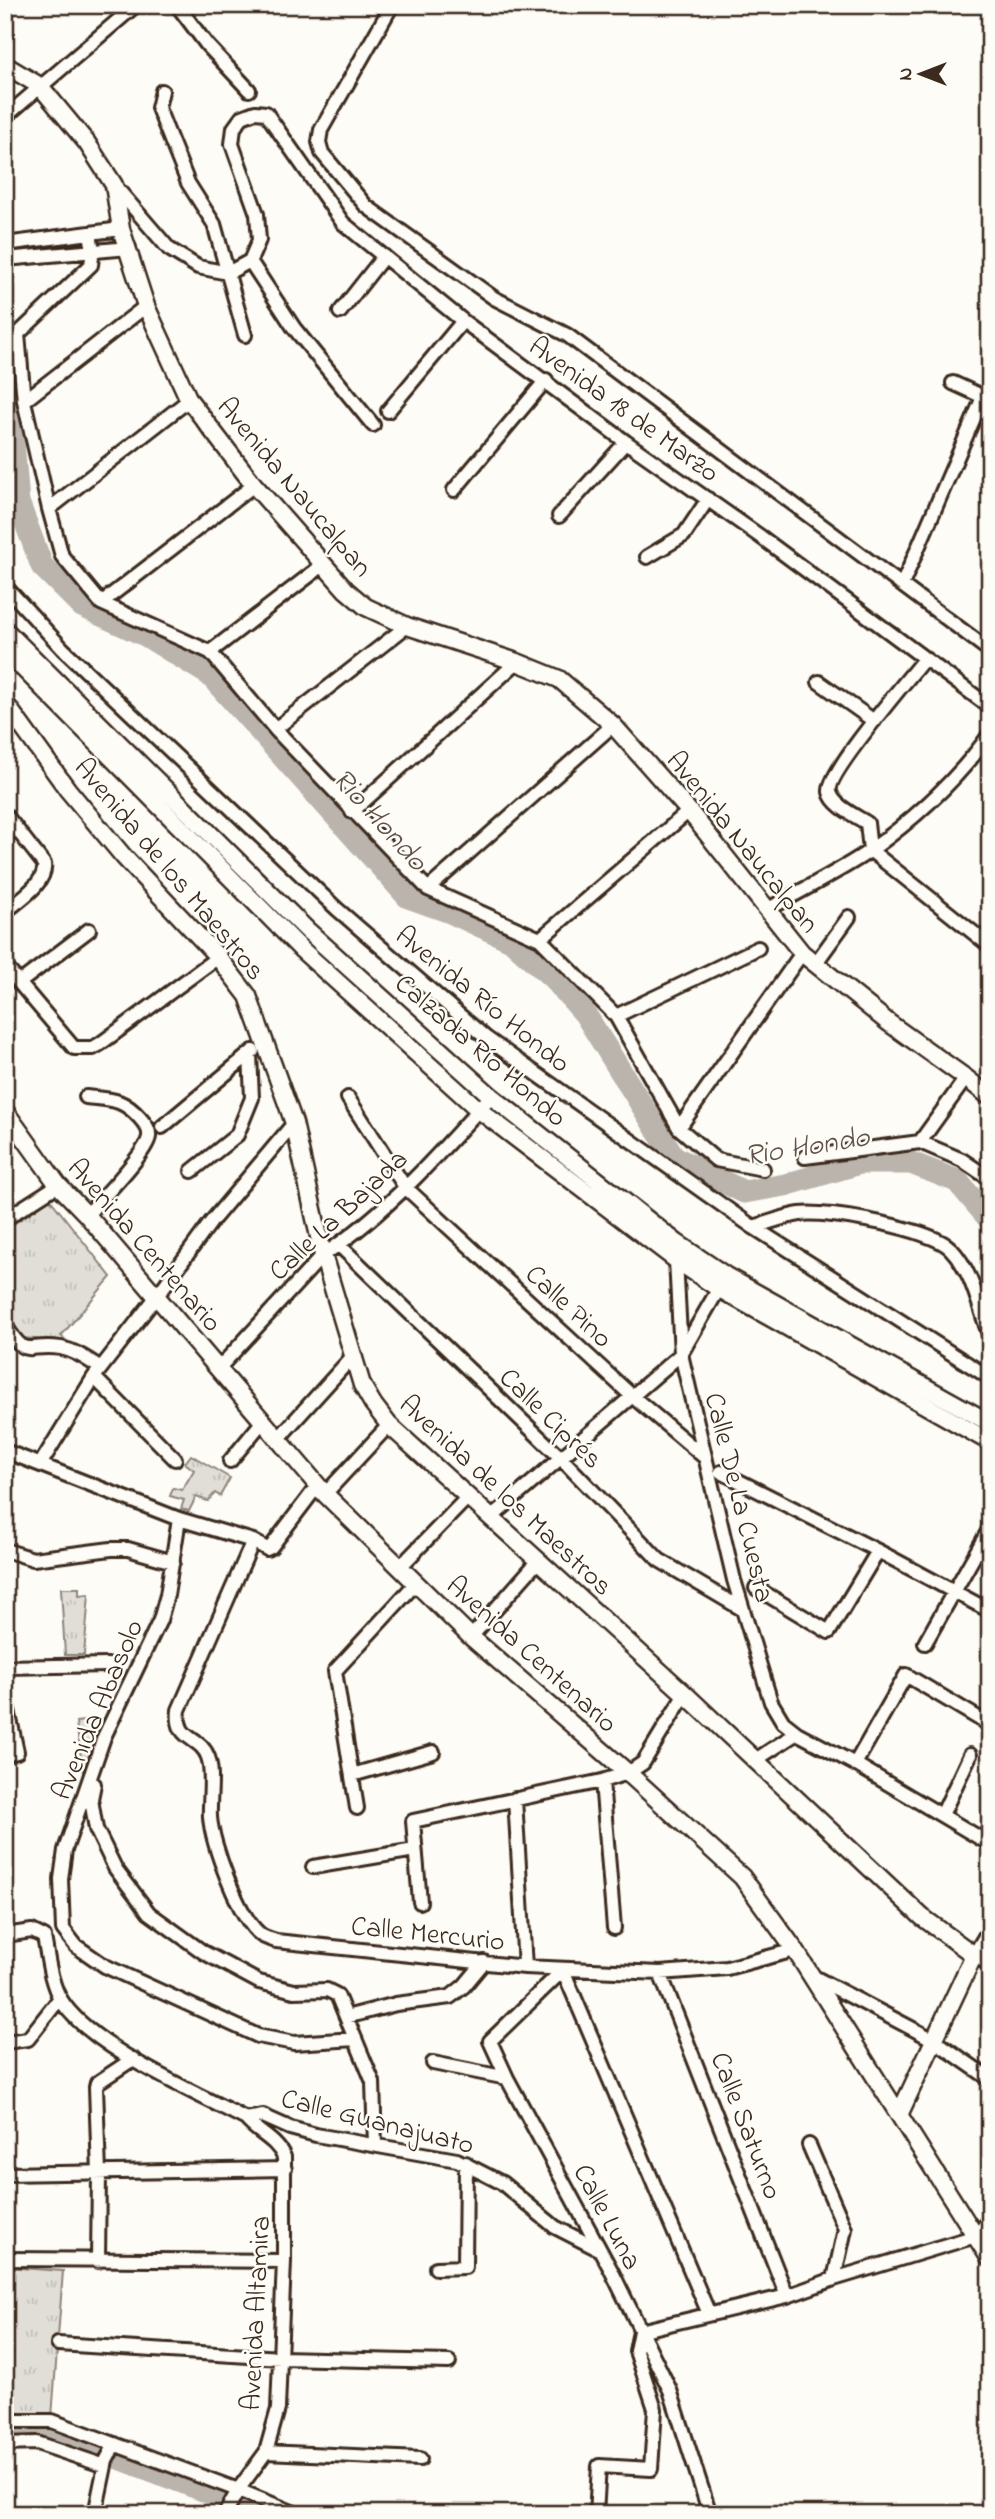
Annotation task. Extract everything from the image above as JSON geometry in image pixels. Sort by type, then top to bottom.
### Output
[{"type":"main road","name":"Avenida Naucalpan","points":[[5,65],[40,86],[87,144],[114,185],[121,229],[146,306],[189,400],[254,485],[346,590],[366,607],[407,626],[517,662],[559,679],[613,725],[690,811],[809,958],[889,1023],[990,1097]]},
{"type":"main road","name":"Calzada Río Hondo","points":[[5,630],[307,930],[491,1096],[677,1243],[722,1282],[990,1442]]},
{"type":"main road","name":"Calzada Río Hondo","points":[[5,650],[302,950],[479,1110],[676,1260],[988,1419]]},
{"type":"main road","name":"Avenida de los Maestros","points":[[6,705],[68,790],[124,857],[218,957],[248,996],[294,1123],[323,1255],[362,1385],[389,1425],[685,1695],[922,1917],[974,1955]]},
{"type":"main road","name":"Avenida Centenario","points":[[5,1111],[58,1185],[157,1296],[321,1490],[471,1637],[628,1773],[742,1877],[795,1950],[990,2259]]},
{"type":"main road","points":[[899,2115],[974,1955]]},
{"type":"street","points":[[5,117],[136,5]]},
{"type":"street","points":[[177,5],[207,45],[248,90]]},
{"type":"street","points":[[392,5],[321,130],[319,142],[322,153],[366,206],[494,298],[567,335],[990,651]]},
{"type":"street","points":[[162,91],[158,107],[188,184],[214,224],[245,335]]},
{"type":"street","name":"Avenida 18 de Marzo","points":[[250,261],[259,240],[257,214],[232,144],[234,128],[242,117],[267,113],[343,223],[463,321],[990,707]]},
{"type":"street","points":[[114,185],[169,248],[198,267],[228,273],[250,261],[294,328],[373,425]]},
{"type":"street","points":[[5,244],[121,229]]},
{"type":"street","points":[[90,234],[93,250],[91,265],[18,334],[24,401],[62,556],[101,603],[210,652],[275,729],[428,889],[540,939],[617,1016],[679,1128],[716,1160],[763,1169]]},
{"type":"street","points":[[5,259],[129,248]]},
{"type":"street","points":[[340,312],[384,256]]},
{"type":"street","points":[[24,401],[146,306]]},
{"type":"street","points":[[388,411],[463,321]]},
{"type":"street","points":[[454,491],[546,380]]},
{"type":"street","points":[[902,585],[986,398],[953,383]]},
{"type":"street","points":[[49,509],[189,400]]},
{"type":"street","points":[[559,516],[626,442]]},
{"type":"street","points":[[101,603],[254,485]]},
{"type":"street","points":[[647,556],[684,535],[708,499]]},
{"type":"street","points":[[210,652],[323,565]]},
{"type":"street","name":"Avenida Río Hondo","points":[[5,586],[63,649],[337,909],[476,1029],[753,1227],[990,1378]]},
{"type":"street","points":[[275,729],[407,626]]},
{"type":"street","points":[[925,659],[874,721],[832,779],[830,792],[836,803],[867,824],[870,850],[987,939]]},
{"type":"street","points":[[352,812],[517,662]]},
{"type":"street","points":[[819,682],[874,721]]},
{"type":"street","points":[[428,889],[613,725]]},
{"type":"street","points":[[769,908],[870,850],[927,806],[969,764],[990,734]]},
{"type":"street","points":[[540,939],[690,811]]},
{"type":"street","points":[[5,814],[44,863],[45,873],[5,912]]},
{"type":"street","points":[[679,1128],[809,958],[849,916]]},
{"type":"street","points":[[19,983],[89,930]]},
{"type":"street","points":[[617,1016],[758,948]]},
{"type":"street","points":[[5,966],[75,1048],[93,1048],[218,957]]},
{"type":"street","points":[[162,1127],[266,1041]]},
{"type":"street","points":[[192,1171],[237,1135],[252,1098],[250,1054]]},
{"type":"street","points":[[920,1142],[967,1078]]},
{"type":"street","name":"Calle La Bajada","points":[[218,1369],[323,1255],[339,1245],[405,1187],[491,1096]]},
{"type":"street","points":[[86,1097],[121,1101],[130,1106],[147,1126],[149,1135],[140,1154],[87,1215]]},
{"type":"street","name":"Calle Pino","points":[[348,1098],[405,1187],[632,1396],[704,1457]]},
{"type":"street","points":[[41,1463],[97,1373],[211,1222],[294,1123]]},
{"type":"street","points":[[805,1157],[920,1142],[961,1160],[990,1179]]},
{"type":"street","points":[[5,1219],[58,1185]]},
{"type":"street","points":[[753,1227],[801,1214],[838,1215],[918,1232],[929,1237],[949,1247],[966,1269],[990,1337]]},
{"type":"street","name":"Calle Ciprés","points":[[339,1245],[561,1458],[659,1560],[742,1609]]},
{"type":"street","name":"Calle De La Cuesta","points":[[676,1260],[681,1354],[742,1609],[771,1702],[783,1722],[797,1733],[990,1844]]},
{"type":"street","points":[[492,1517],[681,1354],[722,1282]]},
{"type":"street","points":[[5,1325],[17,1344],[27,1349],[63,1348],[78,1354],[175,1459]]},
{"type":"street","points":[[278,1439],[354,1356]]},
{"type":"street","points":[[230,1461],[262,1421]]},
{"type":"street","points":[[5,1451],[179,1519],[253,1541],[263,1548],[271,1548],[321,1490],[389,1425]]},
{"type":"street","points":[[721,1472],[990,1611]]},
{"type":"street","points":[[399,1568],[468,1497]]},
{"type":"street","name":"Avenida Abasolo","points":[[63,1929],[60,1901],[65,1850],[104,1737],[160,1620],[167,1595],[179,1519]]},
{"type":"street","points":[[925,1643],[990,1528]]},
{"type":"street","name":"Calle Mercurio","points":[[253,1541],[179,1710],[179,1727],[183,1734],[199,1745],[208,1756],[210,1819],[222,1866],[252,1925],[261,1936],[276,1941],[525,1967],[660,1973],[727,1968],[795,1950]]},
{"type":"street","points":[[5,1550],[33,1559],[128,1549],[173,1562]]},
{"type":"street","points":[[756,1588],[829,1632],[878,1551]]},
{"type":"street","points":[[471,1637],[538,1560]]},
{"type":"street","points":[[357,1808],[335,1671],[416,1583]]},
{"type":"street","points":[[5,1667],[108,1665]]},
{"type":"street","points":[[855,1764],[906,1675],[990,1725]]},
{"type":"street","points":[[420,1902],[414,1821],[602,1781],[628,1773],[643,1763],[685,1695]]},
{"type":"street","points":[[5,1696],[11,1754]]},
{"type":"street","points":[[754,1761],[797,1733]]},
{"type":"street","points":[[104,1737],[91,1799],[96,1829],[115,1868],[149,1913],[203,1952],[259,1982],[294,1991],[333,1991],[337,1995],[373,2082],[375,2145]]},
{"type":"street","points":[[352,1775],[433,1752]]},
{"type":"street","points":[[943,1815],[970,1755]]},
{"type":"street","points":[[602,1781],[614,1928]]},
{"type":"street","points":[[515,1799],[525,1967]]},
{"type":"street","points":[[313,1867],[415,1850]]},
{"type":"street","points":[[974,1955],[990,1928]]},
{"type":"street","points":[[5,1935],[32,1931],[44,1937],[63,1929],[76,1946],[105,1966],[258,2036],[294,2043],[355,2039]]},
{"type":"street","points":[[44,1937],[54,1984],[60,1998],[89,2030],[133,2059],[246,2119]]},
{"type":"street","name":"Avenida de los Maestros","points":[[974,1955],[990,1965]]},
{"type":"street","points":[[346,2017],[396,2004],[450,1997],[464,1986],[484,1962]]},
{"type":"street","points":[[563,1970],[709,2314]]},
{"type":"street","name":"Calle Luna","points":[[563,1970],[490,2041],[670,2390],[710,2514]]},
{"type":"street","name":"Calle Saturno","points":[[660,1973],[787,2296]]},
{"type":"street","points":[[811,1975],[934,2040],[990,2079]]},
{"type":"street","points":[[5,2042],[28,2039],[60,1998]]},
{"type":"street","points":[[98,2261],[96,2087],[97,2083],[133,2059]]},
{"type":"street","points":[[433,2063],[507,2078]]},
{"type":"street","name":"Calle Guanajuato","points":[[246,2119],[263,2116],[301,2132],[443,2156],[466,2163],[502,2183],[555,2227],[600,2250]]},
{"type":"street","name":"Avenida Altamira","points":[[226,2512],[238,2490],[266,2452],[278,2409],[281,2358],[284,2157],[278,2147],[253,2128],[246,2119]]},
{"type":"street","points":[[809,2145],[845,2229],[834,2279]]},
{"type":"street","points":[[436,2268],[465,2267],[466,2163]]},
{"type":"street","points":[[5,2174],[285,2169]]},
{"type":"street","points":[[596,2514],[599,2466],[651,2469],[654,2409],[636,2351],[640,2331],[787,2296],[976,2236],[990,2218]]},
{"type":"street","points":[[5,2259],[284,2261]]},
{"type":"street","points":[[58,2344],[281,2358],[449,2362]]},
{"type":"street","points":[[5,2421],[52,2421],[297,2514]]},
{"type":"street","points":[[5,2444],[37,2443],[105,2464]]},
{"type":"street","points":[[95,2514],[105,2464],[114,2446]]},
{"type":"street","points":[[266,2452],[420,2459]]},
{"type":"green space","points":[[125,235],[92,249],[5,258],[5,244]]},
{"type":"green space","points":[[50,1199],[111,1277],[61,1336],[68,1342],[23,1338],[5,1311],[5,1230]]},
{"type":"green space","points":[[191,1455],[230,1478],[220,1496],[215,1493],[208,1501],[196,1497],[189,1511],[181,1509],[184,1500],[170,1496],[173,1488],[182,1490],[194,1470],[185,1463]]},
{"type":"green space","points":[[61,1588],[79,1588],[79,1595],[89,1594],[84,1655],[65,1655]]},
{"type":"green space","points":[[105,1719],[83,1773],[76,1722]]},
{"type":"green space","points":[[5,2267],[63,2271],[52,2417],[5,2414]]},
{"type":"waterway","name":"Rio Hondo","points":[[5,394],[12,430],[18,502],[42,566],[82,606],[145,635],[210,675],[408,897],[450,912],[511,940],[554,979],[585,1014],[674,1157],[744,1192],[785,1185],[860,1163],[911,1163],[957,1181],[990,1220]]},
{"type":"waterway","points":[[5,2429],[45,2427],[221,2497],[278,2514]]}]
